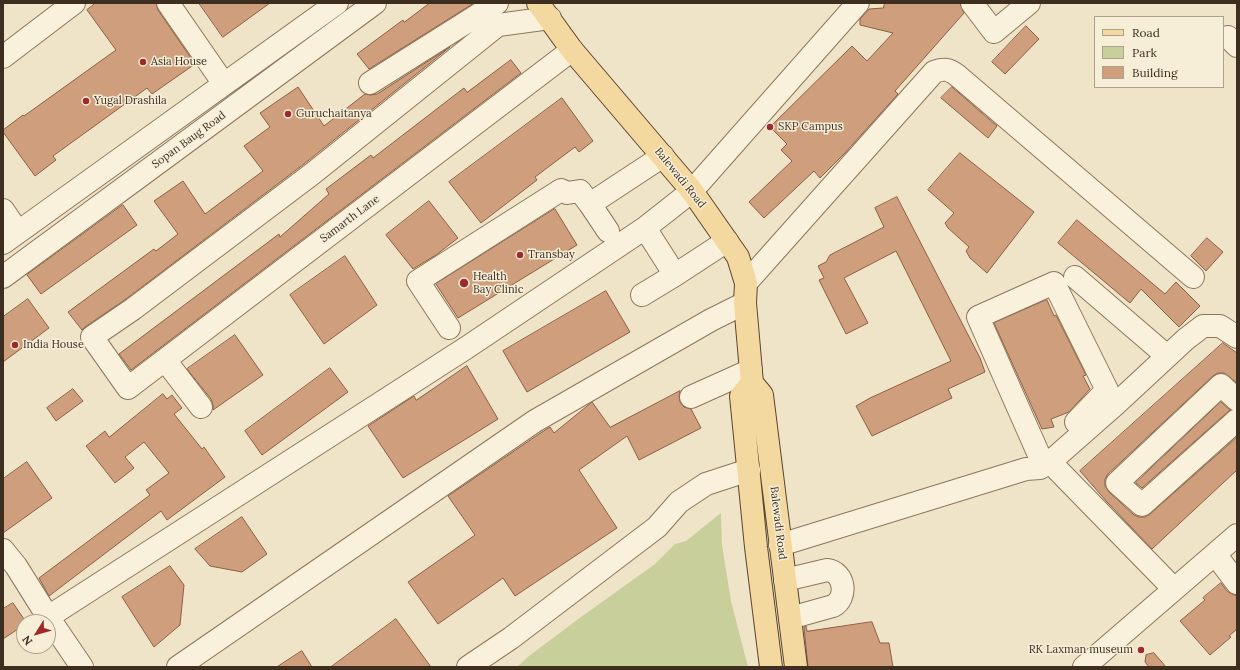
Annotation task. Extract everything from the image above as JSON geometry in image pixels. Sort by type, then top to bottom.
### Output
[{"type":"main road","name":"Balewadi Road","points":[[544,11],[572,50],[692,191],[738,257],[746,293],[751,376],[762,395],[796,667]]},
{"type":"main road","points":[[751,376],[742,396],[756,547],[771,667]]},
{"type":"street","points":[[3,57],[74,3]]},
{"type":"street","points":[[168,3],[224,84]]},
{"type":"street","points":[[3,210],[11,238],[337,3]]},
{"type":"street","name":"Sopan Baug Road","points":[[3,277],[375,3]]},
{"type":"street","points":[[370,83],[498,3]]},
{"type":"street","points":[[51,614],[466,348],[645,228],[692,191],[858,3]]},
{"type":"street","points":[[972,3],[994,32],[1028,3]]},
{"type":"street","name":"Samarth Lane","points":[[544,11],[498,25],[312,174],[133,309],[92,337],[128,388],[572,50]]},
{"type":"street","points":[[178,667],[535,421],[705,324],[746,293],[934,72],[942,69],[950,70],[958,76],[1193,277]]},
{"type":"street","points":[[590,204],[663,156]]},
{"type":"street","points":[[449,328],[418,281],[561,190],[567,193],[580,191],[608,231]]},
{"type":"street","points":[[645,228],[675,275]]},
{"type":"street","points":[[642,295],[727,240]]},
{"type":"street","points":[[1075,277],[1167,356]]},
{"type":"street","points":[[1038,462],[1107,390],[1054,283],[978,317],[1038,462],[1106,519],[1174,589]]},
{"type":"street","points":[[780,545],[1038,462],[1117,403],[1167,356],[1203,326],[1220,326],[1237,337]]},
{"type":"street","points":[[165,360],[201,407]]},
{"type":"street","points":[[691,397],[751,376]]},
{"type":"street","points":[[1237,400],[1221,385],[1117,483],[1142,505],[1237,420]]},
{"type":"street","points":[[468,667],[512,638],[657,527],[679,502],[706,484],[749,470]]},
{"type":"street","points":[[1106,519],[1130,495]]},
{"type":"street","points":[[1094,664],[1174,589],[1237,535]]},
{"type":"street","points":[[3,550],[16,566],[47,614]]},
{"type":"street","points":[[1215,554],[1237,583]]},
{"type":"street","points":[[785,580],[827,570],[832,571],[838,574],[843,592],[842,598],[838,604],[790,618]]},
{"type":"street","points":[[56,628],[82,667]]},
{"type":"green space","points":[[721,513],[722,545],[731,601],[748,667],[517,667],[529,656],[581,617],[655,564],[675,544],[686,541]]},
{"type":"building","points":[[96,3],[156,3],[158,10],[195,64],[152,94],[147,88],[53,156],[56,160],[35,176],[3,130],[116,50],[87,10]]},
{"type":"building","points":[[199,3],[270,3],[223,37]]},
{"type":"building","points":[[430,3],[474,3],[369,69],[357,54],[403,20],[404,22]]},
{"type":"building","points":[[885,3],[960,3],[964,13],[895,91],[898,94],[844,154],[820,178],[814,171],[764,218],[749,202],[792,161],[781,150],[787,144],[770,127],[852,46],[867,61],[893,33],[860,25],[860,19],[869,9],[883,8]]},
{"type":"building","points":[[1026,26],[1039,39],[1005,74],[992,62]]},
{"type":"building","points":[[450,47],[304,164],[126,299],[82,330],[68,312],[154,249],[156,251],[178,234],[154,201],[183,181],[205,214],[263,171],[244,146],[270,127],[260,113],[298,87],[324,126],[365,94],[377,94]]},
{"type":"building","points":[[511,60],[521,73],[131,370],[119,354],[279,234],[280,237],[329,194],[326,189],[371,155],[373,158],[464,88],[467,92]]},
{"type":"building","points":[[952,87],[997,126],[988,138],[941,98]]},
{"type":"building","points":[[562,98],[593,141],[579,152],[575,147],[535,177],[537,180],[481,223],[449,182]]},
{"type":"building","points":[[960,153],[1034,212],[987,273],[970,258],[966,251],[969,247],[948,228],[945,223],[954,213],[928,190]]},
{"type":"building","points":[[897,197],[980,358],[985,372],[948,389],[952,398],[872,436],[856,406],[870,398],[951,361],[896,251],[844,278],[868,323],[846,334],[819,280],[824,278],[818,266],[826,262],[830,255],[884,227],[875,208]]},
{"type":"building","points":[[429,201],[458,238],[436,255],[413,269],[386,235]]},
{"type":"building","points":[[123,205],[137,225],[41,294],[27,275]]},
{"type":"building","name":"Transbay","points":[[555,209],[577,245],[458,318],[436,284]]},
{"type":"building","points":[[1077,220],[1165,294],[1176,282],[1200,306],[1179,327],[1141,289],[1130,303],[1058,243]]},
{"type":"building","points":[[1207,238],[1223,252],[1206,271],[1191,256]]},
{"type":"building","points":[[345,256],[377,305],[324,344],[290,295]]},
{"type":"building","points":[[606,291],[630,332],[527,392],[503,351]]},
{"type":"building","name":"India House","points":[[28,299],[49,328],[3,362],[3,317]]},
{"type":"building","points":[[1047,300],[1086,375],[1083,376],[1090,389],[1069,412],[1051,419],[1054,427],[1042,429],[994,323]]},
{"type":"building","points":[[235,335],[263,375],[213,410],[211,399],[187,369]]},
{"type":"building","points":[[1223,343],[1237,353],[1237,383],[1224,373],[1218,373],[1213,376],[1108,474],[1105,479],[1105,486],[1109,492],[1134,515],[1145,517],[1237,437],[1237,470],[1152,549],[1080,471]]},
{"type":"building","points":[[467,366],[498,419],[403,478],[368,426],[414,396],[416,400]]},
{"type":"building","points":[[330,368],[348,392],[262,455],[245,431]]},
{"type":"building","points":[[73,389],[83,401],[56,421],[47,408]]},
{"type":"building","points":[[680,391],[680,402],[684,407],[691,409],[701,428],[639,460],[627,436],[579,470],[617,528],[515,596],[503,578],[438,624],[408,582],[475,535],[448,496],[550,427],[554,433],[592,402],[610,427]]},
{"type":"building","points":[[163,394],[167,399],[172,395],[182,408],[174,414],[202,449],[204,447],[225,477],[167,520],[161,511],[49,596],[39,578],[150,495],[146,490],[169,473],[144,442],[125,457],[134,468],[115,483],[86,446],[105,431],[109,437]]},
{"type":"building","points":[[1221,402],[1230,410],[1142,488],[1136,483]]},
{"type":"building","points":[[27,462],[52,498],[3,533],[3,479]]},
{"type":"building","points":[[242,517],[267,554],[242,572],[210,566],[195,549]]},
{"type":"building","points":[[170,566],[184,585],[180,625],[154,647],[122,597]]},
{"type":"building","points":[[1221,583],[1227,591],[1237,596],[1237,629],[1229,636],[1231,637],[1210,655],[1180,621],[1205,600],[1203,598]]},
{"type":"building","points":[[13,603],[21,614],[16,614],[16,630],[3,639],[3,609]]},
{"type":"building","points":[[396,619],[431,667],[331,667]]},
{"type":"building","points":[[872,622],[880,643],[889,643],[893,667],[808,667],[804,627],[806,626],[807,631]]},
{"type":"building","points":[[302,651],[312,667],[277,667]]},
{"type":"building","points":[[1154,653],[1166,667],[1149,667],[1145,662],[1146,655]]},
{"type":"place","name":"Asia House","points":[[143,62]]},
{"type":"place","name":"Yugal Drashila","points":[[86,101]]},
{"type":"place","name":"Guruchaitanya","points":[[288,114]]},
{"type":"place","name":"SKP Campus","points":[[770,127]]},
{"type":"place","name":"Transbay","points":[[520,255]]},
{"type":"place","name":"Health Bay Clinic","points":[[464,283]]},
{"type":"place","name":"India House","points":[[15,345]]},
{"type":"place","name":"RK Laxman museum","points":[[1141,650]]}]
